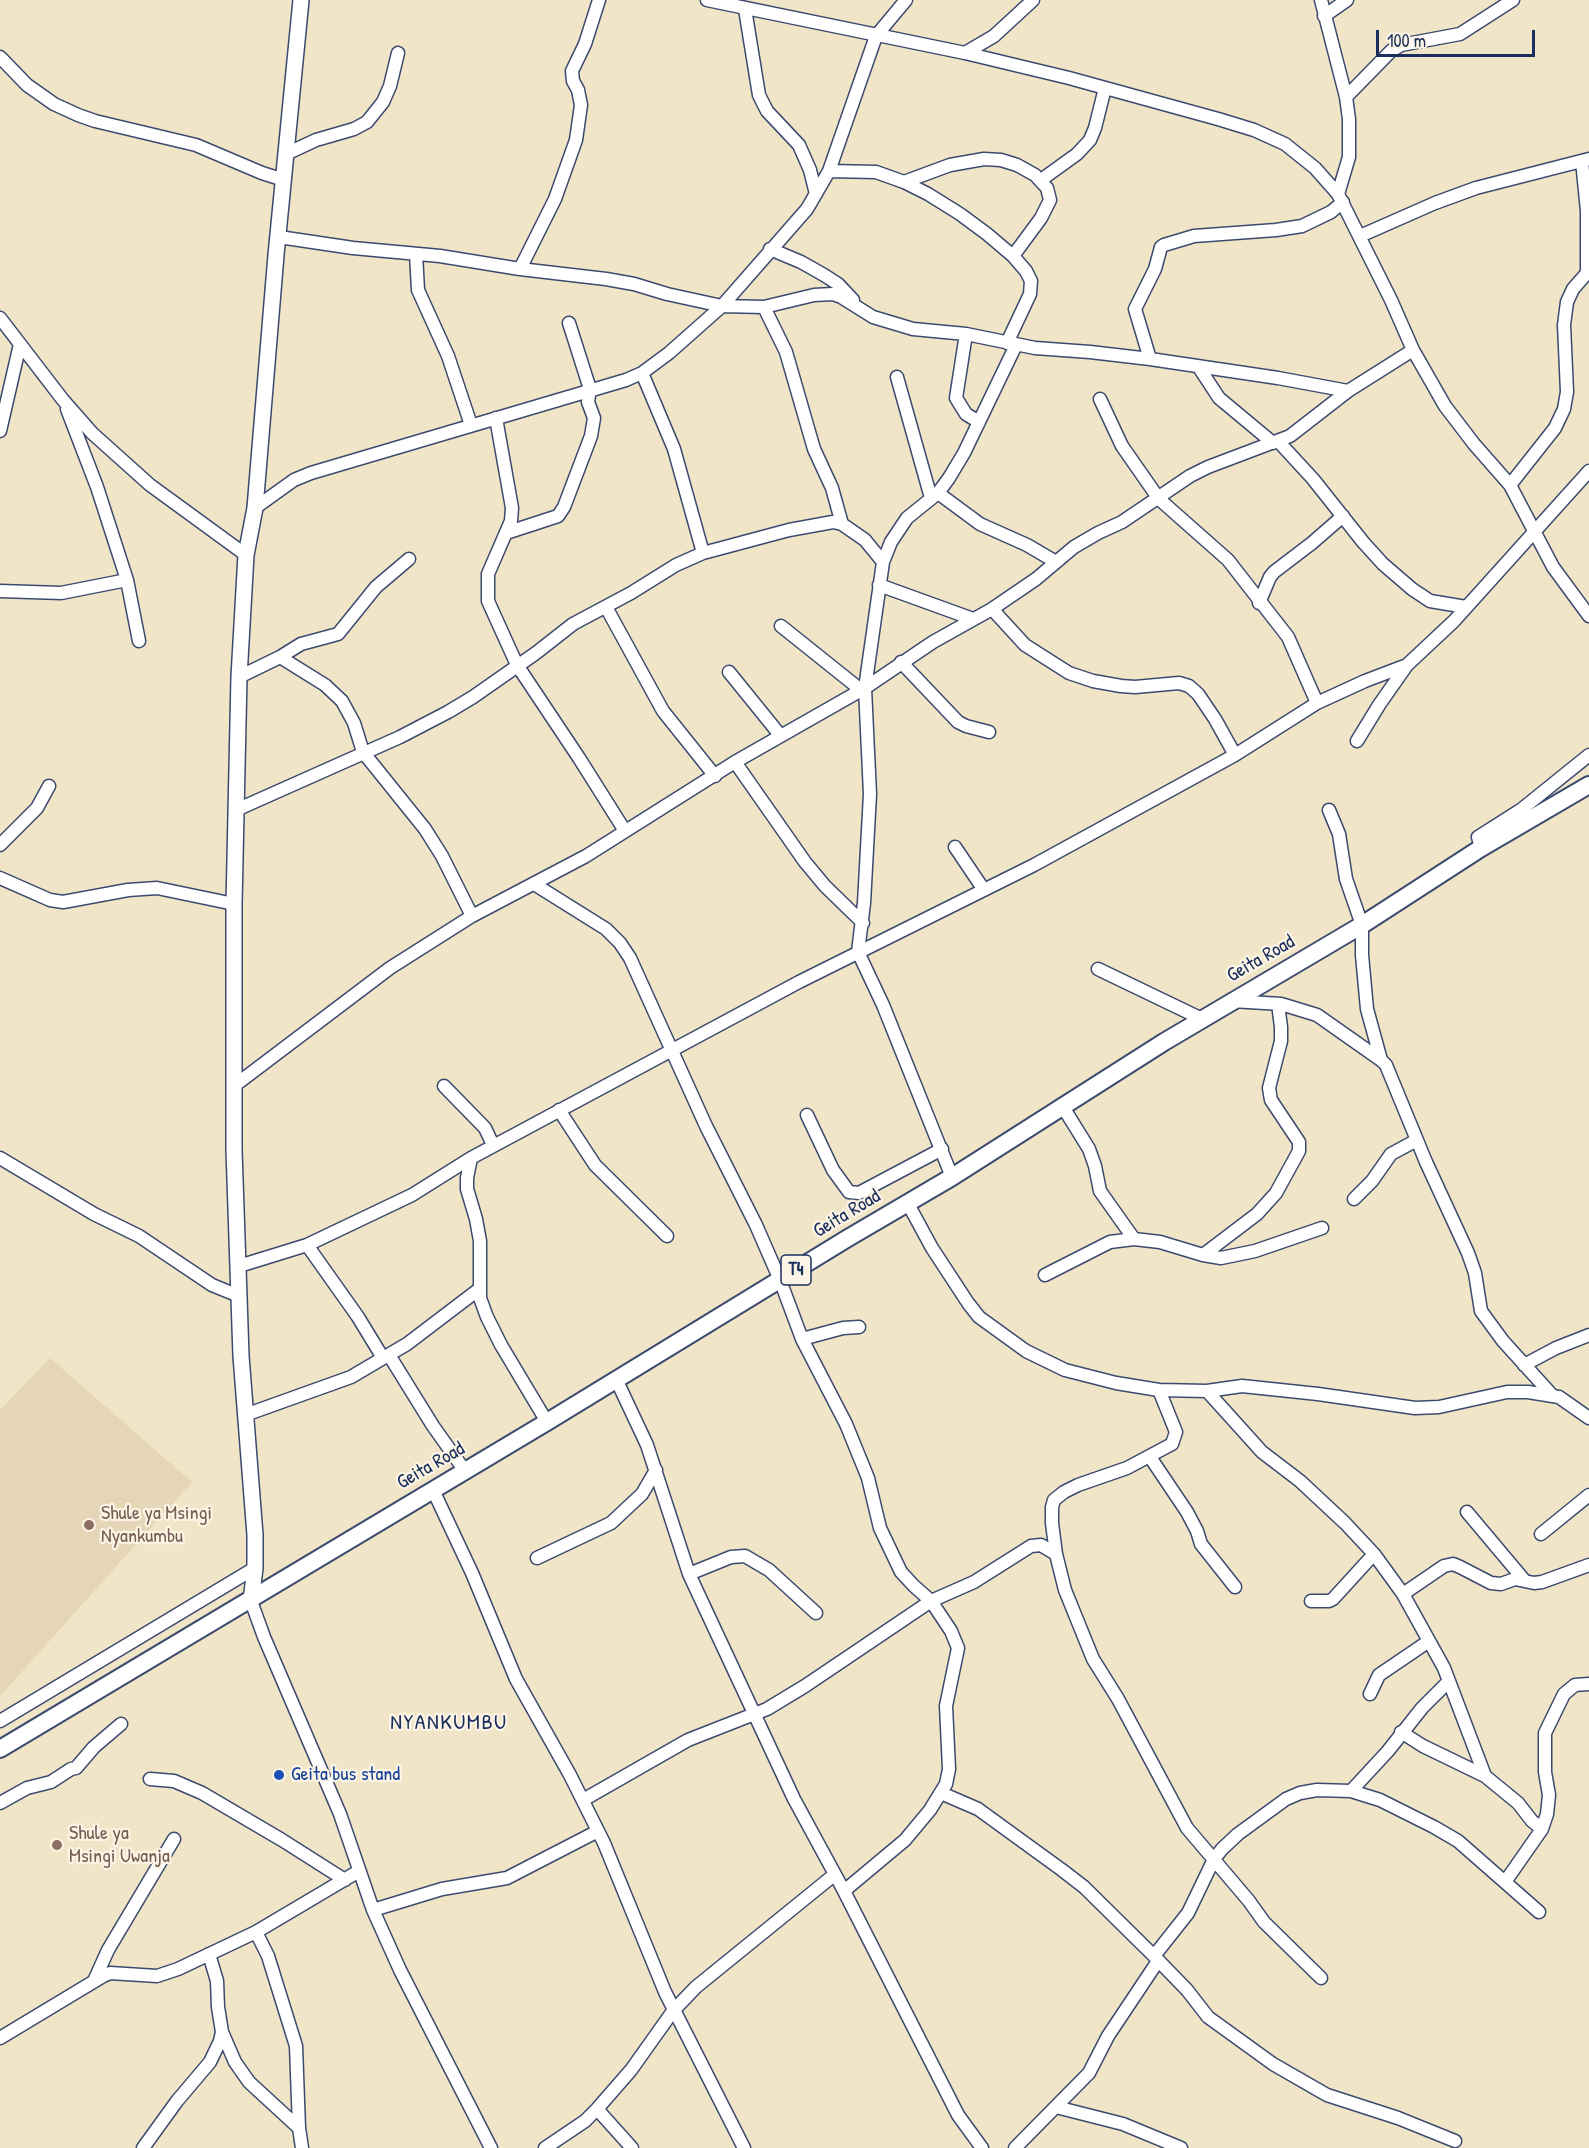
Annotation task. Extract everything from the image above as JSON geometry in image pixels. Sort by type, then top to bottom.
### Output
[{"type":"highway","name":"Geita Road","points":[[0,1749],[952,1177],[1231,1001],[1362,925],[1480,848],[1589,785]]},
{"type":"main road","points":[[251,1600],[255,1568],[255,1534],[245,1415],[234,1160],[234,904],[239,677],[246,555],[255,508],[301,0]]},
{"type":"street","points":[[520,269],[555,199],[576,140],[581,105],[572,71],[585,44],[598,0]]},
{"type":"street","points":[[707,0],[965,53],[1218,119],[1285,144],[1315,168],[1340,198],[1413,350],[1457,424],[1510,485],[1553,567],[1571,595],[1589,616]]},
{"type":"street","points":[[255,508],[294,480],[310,473],[626,380],[642,373],[695,331],[722,306],[798,220],[829,171],[876,36],[906,0]]},
{"type":"street","points":[[965,53],[1000,31],[1033,0]]},
{"type":"street","points":[[1150,359],[1135,309],[1155,269],[1161,247],[1194,236],[1302,226],[1332,212],[1340,198],[1349,158],[1350,137],[1346,97],[1320,0]]},
{"type":"street","points":[[1324,16],[1347,0]]},
{"type":"street","points":[[1346,97],[1391,51],[1401,45],[1460,34],[1513,0]]},
{"type":"street","points":[[745,9],[759,95],[767,111],[799,145],[810,170],[816,194]]},
{"type":"street","points":[[286,154],[316,140],[354,129],[367,122],[383,102],[390,86],[398,53]]},
{"type":"street","points":[[0,57],[27,85],[54,104],[78,115],[196,145],[284,180]]},
{"type":"street","points":[[1041,180],[1077,154],[1090,140],[1105,88]]},
{"type":"street","points":[[904,182],[950,165],[984,159],[1001,160],[1017,165],[1041,180],[1047,188],[1050,200],[1041,218],[1013,256]]},
{"type":"street","points":[[1360,236],[1476,188],[1585,160],[1587,273],[1573,289],[1567,302],[1564,326],[1567,392],[1564,409],[1555,428],[1510,485]]},
{"type":"street","points":[[829,171],[876,172],[904,182],[927,194],[987,234],[1013,256],[1026,271],[1030,281],[1030,294],[1012,344],[964,453],[935,495],[907,518],[891,542],[883,562],[863,689],[870,794],[863,923],[858,952],[883,1005],[952,1177]]},
{"type":"street","points":[[279,237],[634,284],[722,306],[764,307],[814,295],[832,294],[873,317],[913,329],[966,334],[1012,344],[1150,359],[1348,391]]},
{"type":"street","points":[[770,249],[824,275],[851,296],[859,308]]},
{"type":"street","points":[[416,254],[418,290],[448,356],[471,425]]},
{"type":"street","points":[[764,307],[786,352],[814,449],[832,488],[842,524]]},
{"type":"street","points":[[0,318],[63,400],[92,433],[150,485],[246,555]]},
{"type":"street","points":[[506,533],[554,519],[561,513],[591,436],[594,418],[588,402],[590,389],[569,323]]},
{"type":"street","points":[[966,334],[956,398],[966,414],[979,422]]},
{"type":"street","points":[[0,430],[20,344]]},
{"type":"street","points":[[234,1086],[390,968],[472,916],[534,884],[625,831],[780,735],[863,689],[901,662],[992,609],[1036,579],[1086,539],[1122,522],[1190,476],[1297,431],[1348,391],[1413,350]]},
{"type":"street","points":[[1198,366],[1219,399],[1275,442],[1313,479],[1383,564],[1420,596],[1436,603],[1466,607]]},
{"type":"street","points":[[642,373],[674,449],[702,553]]},
{"type":"street","points":[[897,376],[935,495],[980,524],[1056,562]]},
{"type":"street","points":[[1100,399],[1122,446],[1159,499],[1228,560],[1259,603],[1288,637],[1317,703]]},
{"type":"street","points":[[63,400],[81,443],[127,580],[139,641]]},
{"type":"street","points":[[496,418],[512,508],[511,521],[488,574],[487,590],[491,609],[516,665],[625,831]]},
{"type":"street","points":[[1357,741],[1407,665],[1466,607],[1589,471]]},
{"type":"street","points":[[1259,603],[1274,572],[1343,516]]},
{"type":"street","points":[[236,810],[448,712],[536,653],[573,624],[676,565],[702,553],[827,522],[842,524],[865,540],[883,562]]},
{"type":"street","points":[[239,677],[310,640],[338,634],[376,587],[409,559]]},
{"type":"street","points":[[0,591],[62,593],[127,580]]},
{"type":"street","points":[[879,585],[973,619]]},
{"type":"street","points":[[606,607],[663,711],[715,776]]},
{"type":"street","points":[[992,609],[1025,645],[1069,673],[1093,681],[1121,686],[1179,683],[1190,686],[1215,719],[1235,755]]},
{"type":"street","points":[[781,626],[863,689]]},
{"type":"street","points":[[280,657],[325,685],[342,701],[354,723],[363,752],[425,829],[472,916]]},
{"type":"street","points":[[901,662],[958,722],[989,732]]},
{"type":"street","points":[[239,1266],[307,1245],[412,1195],[493,1145],[858,952],[984,890],[1235,755],[1317,703],[1407,665]]},
{"type":"street","points":[[729,672],[780,735]]},
{"type":"street","points":[[1480,848],[1478,837],[1522,809],[1589,755]]},
{"type":"street","points":[[735,762],[805,862],[825,886],[863,923]]},
{"type":"street","points":[[0,845],[37,808],[49,786]]},
{"type":"street","points":[[1329,810],[1339,834],[1346,879],[1362,925],[1367,1009],[1382,1059],[1391,1074],[1417,1140],[1468,1253],[1481,1311],[1503,1341],[1551,1394]]},
{"type":"street","points":[[955,847],[984,890]]},
{"type":"street","points":[[0,879],[50,900],[63,902],[128,890],[157,888],[234,904]]},
{"type":"street","points":[[534,884],[606,929],[620,943],[630,958],[780,1280],[802,1339],[846,1424],[868,1478],[880,1528],[908,1579],[931,1601],[951,1631],[958,1648],[946,1706],[949,1769],[946,1784],[923,1819],[905,1840],[844,1891]]},
{"type":"street","points":[[1098,969],[1202,1019]]},
{"type":"street","points":[[1231,1001],[1278,1004],[1317,1015],[1382,1059]]},
{"type":"street","points":[[1203,1255],[1238,1231],[1257,1214],[1276,1193],[1299,1151],[1299,1142],[1276,1110],[1269,1089],[1281,1041],[1278,1004]]},
{"type":"street","points":[[444,1086],[485,1128],[493,1145]]},
{"type":"street","points":[[1063,1107],[1089,1149],[1100,1191],[1134,1239]]},
{"type":"street","points":[[559,1110],[595,1165],[666,1236]]},
{"type":"street","points":[[807,1115],[833,1170],[849,1192],[859,1193],[942,1149]]},
{"type":"street","points":[[1354,1199],[1372,1181],[1391,1154],[1417,1140]]},
{"type":"street","points":[[0,1158],[94,1214],[139,1236],[212,1285],[239,1296]]},
{"type":"street","points":[[471,1158],[467,1189],[480,1241],[478,1290],[483,1308],[492,1328],[547,1422]]},
{"type":"street","points":[[0,1172],[21,1172]]},
{"type":"street","points":[[907,1203],[932,1248],[979,1317],[1026,1351],[1065,1370],[1116,1383],[1159,1390],[1207,1391],[1242,1386],[1415,1408],[1439,1407],[1507,1392],[1551,1394],[1572,1404],[1589,1418]]},
{"type":"street","points":[[1045,1275],[1110,1242],[1134,1239],[1160,1242],[1214,1258],[1235,1256],[1322,1228]]},
{"type":"street","points":[[307,1245],[465,1471]]},
{"type":"street","points":[[245,1415],[351,1377],[407,1344],[478,1290]]},
{"type":"street","points":[[802,1339],[843,1328],[860,1327]]},
{"type":"street","points":[[1524,1365],[1556,1348],[1589,1335]]},
{"type":"street","points":[[616,1379],[647,1445],[689,1574],[794,1799],[844,1891],[958,2115],[982,2148]]},
{"type":"street","points":[[1159,1390],[1176,1432],[1172,1444],[1127,1468],[1078,1485],[1054,1500],[1052,1523],[1056,1554],[1065,1590],[1093,1659],[1118,1699],[1187,1828],[1264,1922],[1321,1978]]},
{"type":"street","points":[[1207,1391],[1262,1452],[1316,1495],[1346,1523],[1374,1554],[1403,1594],[1449,1682],[1485,1776]]},
{"type":"street","points":[[1150,1457],[1187,1512],[1201,1544],[1235,1587]]},
{"type":"street","points":[[537,1558],[610,1523],[642,1494],[656,1470]]},
{"type":"street","points":[[433,1490],[472,1574],[516,1679],[583,1800],[673,2011],[744,2148]]},
{"type":"street","points":[[1541,1534],[1589,1495]]},
{"type":"street","points":[[1467,1512],[1525,1581]]},
{"type":"street","points":[[583,1800],[688,1740],[756,1714],[805,1686],[931,1601],[974,1582],[1034,1544],[1041,1545],[1056,1554]]},
{"type":"street","points":[[1311,1601],[1333,1599],[1374,1554]]},
{"type":"street","points":[[689,1574],[731,1557],[745,1556],[769,1570],[816,1613]]},
{"type":"street","points":[[1403,1594],[1438,1569],[1453,1564],[1491,1583],[1501,1584],[1515,1579],[1542,1582],[1589,1565]]},
{"type":"street","points":[[0,1721],[255,1568]]},
{"type":"street","points":[[251,1600],[264,1637],[340,1814],[373,1910],[400,1970],[491,2148]]},
{"type":"street","points":[[1370,1694],[1379,1675],[1429,1641]]},
{"type":"street","points":[[1351,1791],[1388,1751],[1422,1708],[1449,1682]]},
{"type":"street","points":[[1504,1882],[1542,1829],[1547,1814],[1549,1795],[1545,1772],[1545,1733],[1564,1694],[1575,1685],[1589,1684]]},
{"type":"street","points":[[0,1803],[27,1788],[51,1782],[76,1768],[94,1747],[121,1724]]},
{"type":"street","points":[[1401,1732],[1423,1746],[1485,1776],[1518,1803],[1532,1821],[1542,1829]]},
{"type":"street","points":[[150,1779],[174,1781],[202,1793],[345,1880]]},
{"type":"street","points":[[1015,2148],[1089,2073],[1108,2036],[1156,1958],[1188,1913],[1214,1859],[1238,1834],[1286,1799],[1300,1793],[1317,1790],[1351,1791],[1380,1800],[1434,1827],[1458,1842],[1539,1912]]},
{"type":"street","points":[[941,1793],[978,1809],[1084,1887],[1187,1990],[1208,2017],[1273,2064],[1326,2095],[1386,2114],[1455,2141]]},
{"type":"street","points":[[373,1910],[442,1889],[507,1878],[598,1831]]},
{"type":"street","points":[[94,1981],[108,1950],[174,1839]]},
{"type":"street","points":[[0,2038],[110,1973],[145,1977],[166,1974],[256,1932],[359,1871]]},
{"type":"street","points":[[545,2148],[597,2109],[631,2070],[673,2011],[696,1987],[834,1875]]},
{"type":"street","points":[[256,1932],[268,1956],[296,2046],[302,2148]]},
{"type":"street","points":[[209,1954],[217,1981],[222,2032],[235,2062],[249,2082],[299,2127]]},
{"type":"street","points":[[143,2148],[214,2056],[222,2032]]},
{"type":"street","points":[[1056,2107],[1123,2124],[1181,2148]]},
{"type":"street","points":[[597,2109],[632,2148]]},
{"type":"shaded area","points":[[50,1358],[192,1482],[0,1696],[0,1410]]},
{"type":"place","name":"Shule ya Msingi Nyankumbu","points":[[89,1525]]},
{"type":"place","name":"Geita bus stand","points":[[279,1775]]},
{"type":"place","name":"Shule ya Msingi Uwanja","points":[[57,1845]]},
{"type":"district","name":"NYANKUMBU","points":[[449,1723]]}]
